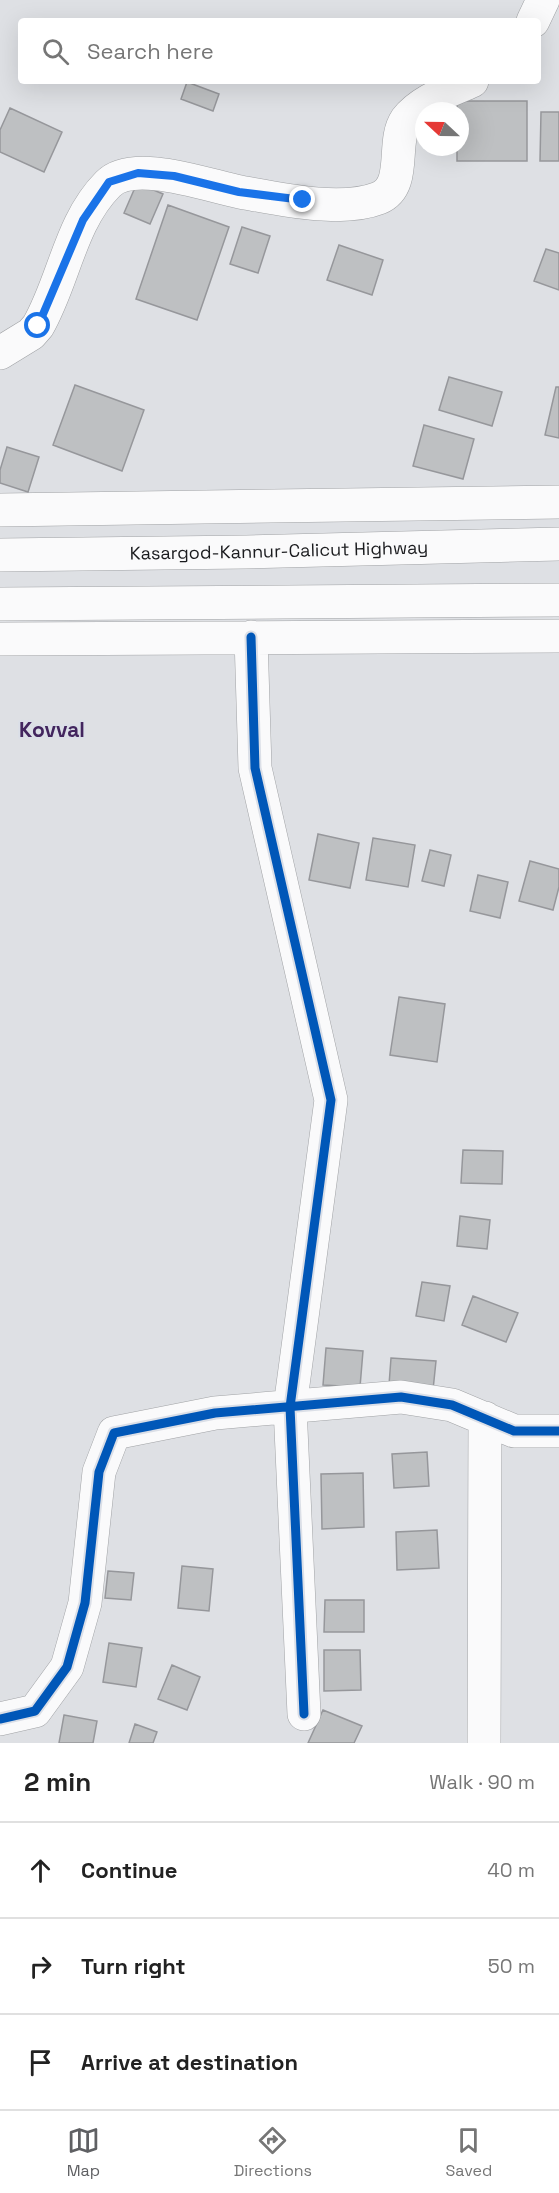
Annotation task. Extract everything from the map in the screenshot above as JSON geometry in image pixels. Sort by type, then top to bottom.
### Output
[{"type":"main road","points":[[534,18],[543,0]]},
{"type":"main road","points":[[0,353],[31,334],[38,326],[83,220],[109,182],[138,173],[174,176],[239,192],[334,204],[357,203],[377,198],[386,194],[393,184],[398,160],[399,135],[407,120],[422,105],[466,84]]},
{"type":"main road","points":[[0,510],[559,502]]},
{"type":"main road","name":"Kasargod-Kannur-Calicut Highway","points":[[0,555],[246,552],[559,544]]},
{"type":"main road","points":[[0,603],[559,600]]},
{"type":"main road","points":[[0,639],[559,636]]},
{"type":"main road","points":[[251,637],[255,768],[331,1100],[290,1407],[304,1714]]},
{"type":"main road","points":[[0,1719],[35,1711],[67,1667],[85,1603],[99,1472],[114,1433],[215,1413],[401,1397],[452,1405],[514,1431],[559,1431]]},
{"type":"main road","points":[[484,1743],[485,1418]]},
{"type":"building","points":[[186,84],[219,94],[213,111],[181,99]]},
{"type":"building","points":[[527,101],[527,161],[457,161],[457,156],[469,156],[469,102],[457,102]]},
{"type":"building","points":[[10,108],[62,132],[44,172],[0,152],[0,130]]},
{"type":"building","points":[[541,112],[559,112],[559,161],[540,161]]},
{"type":"building","points":[[137,183],[163,194],[150,224],[124,213]]},
{"type":"building","points":[[168,205],[229,227],[197,320],[136,299]]},
{"type":"building","points":[[242,227],[270,236],[258,273],[230,264]]},
{"type":"building","points":[[339,245],[383,260],[372,295],[327,280]]},
{"type":"building","points":[[546,249],[559,253],[559,290],[534,281]]},
{"type":"building","points":[[449,377],[502,392],[492,426],[439,410]]},
{"type":"building","points":[[75,385],[144,410],[122,471],[53,445]]},
{"type":"building","points":[[556,387],[559,387],[559,438],[545,435]]},
{"type":"building","points":[[424,425],[474,439],[463,479],[413,466]]},
{"type":"building","points":[[7,447],[39,457],[28,492],[0,483],[0,470]]},
{"type":"building","points":[[318,834],[359,843],[350,888],[309,880]]},
{"type":"building","points":[[373,838],[415,845],[408,887],[366,880]]},
{"type":"building","points":[[430,850],[451,855],[444,886],[422,881]]},
{"type":"building","points":[[530,861],[559,869],[559,887],[553,910],[519,901]]},
{"type":"building","points":[[478,875],[508,882],[500,918],[470,911]]},
{"type":"building","points":[[399,997],[445,1004],[437,1062],[390,1055]]},
{"type":"building","points":[[463,1150],[503,1151],[502,1184],[461,1183]]},
{"type":"building","points":[[460,1216],[490,1220],[487,1249],[457,1246]]},
{"type":"building","points":[[422,1282],[450,1286],[444,1321],[416,1316]]},
{"type":"building","points":[[473,1296],[518,1313],[506,1342],[462,1325]]},
{"type":"building","points":[[326,1348],[363,1351],[360,1387],[323,1385]]},
{"type":"building","points":[[391,1358],[436,1361],[433,1390],[389,1385]]},
{"type":"building","points":[[427,1452],[429,1486],[394,1488],[392,1454]]},
{"type":"building","points":[[363,1473],[364,1527],[322,1529],[321,1474]]},
{"type":"building","points":[[437,1530],[439,1568],[397,1570],[396,1532]]},
{"type":"building","points":[[182,1566],[213,1569],[209,1611],[178,1608]]},
{"type":"building","points":[[108,1571],[134,1573],[131,1600],[105,1598]]},
{"type":"building","points":[[325,1600],[364,1600],[364,1632],[324,1632]]},
{"type":"building","points":[[109,1643],[142,1648],[136,1687],[103,1682]]},
{"type":"building","points":[[324,1650],[360,1650],[361,1690],[324,1691]]},
{"type":"building","points":[[172,1665],[200,1677],[187,1710],[158,1699]]},
{"type":"building","points":[[323,1710],[362,1726],[354,1743],[308,1743]]},
{"type":"building","points":[[64,1715],[97,1721],[93,1743],[59,1743]]},
{"type":"building","points":[[135,1724],[157,1732],[153,1743],[129,1743]]},
{"type":"cycle path","points":[[251,637],[255,768],[331,1100],[290,1407],[304,1714]]},
{"type":"cycle path","points":[[0,1719],[35,1711],[67,1667],[85,1603],[99,1472],[114,1433],[215,1413],[401,1397],[452,1405],[514,1431],[559,1431]]},
{"type":"district","name":"Kovval","points":[[52,730]]},
{"type":"route","points":[[38,326],[45,315],[83,220],[109,182],[138,173],[174,176],[239,192],[303,200]]}]
